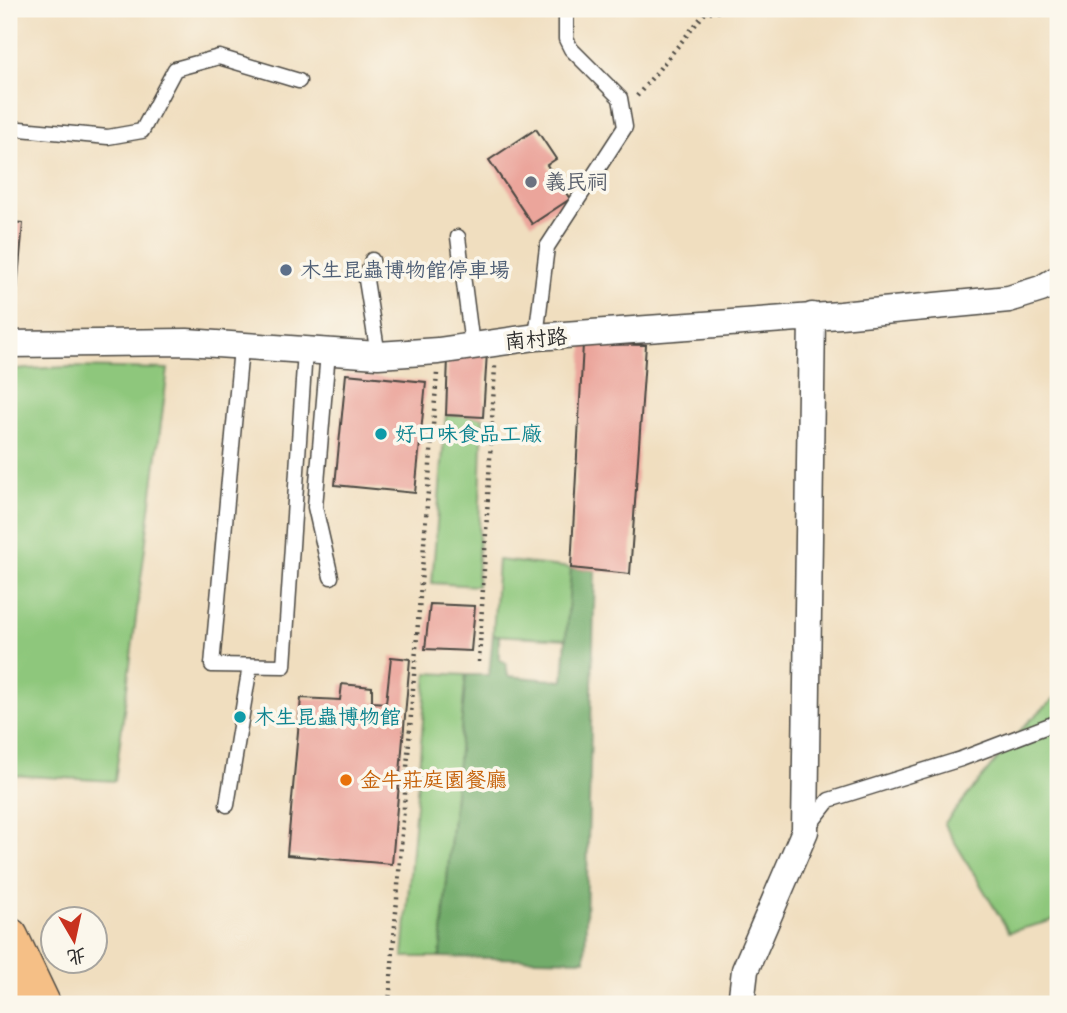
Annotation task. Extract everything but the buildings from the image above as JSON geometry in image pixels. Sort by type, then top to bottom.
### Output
[{"type":"main road","points":[[9,937],[41,1004]]},
{"type":"street","name":"南村路","points":[[9,344],[254,343],[316,352],[378,355],[438,351],[536,337],[1009,299],[1041,289],[1058,279]]},
{"type":"street","points":[[741,1004],[745,970],[805,831],[801,485],[812,316]]},
{"type":"lane","points":[[536,337],[547,247],[625,127],[620,98],[571,49],[566,39],[566,9]]},
{"type":"lane","points":[[9,128],[108,137],[142,131],[175,69],[219,57],[299,81]]},
{"type":"lane","points":[[458,237],[484,344]]},
{"type":"lane","points":[[372,260],[366,280],[378,355]]},
{"type":"lane","points":[[254,343],[212,665],[284,666],[316,352]]},
{"type":"lane","points":[[316,352],[315,507],[331,577]]},
{"type":"lane","points":[[227,805],[250,666]]},
{"type":"lane","points":[[805,831],[829,800],[961,759],[1058,722]]},
{"type":"path","points":[[624,113],[705,13],[740,9]]},
{"type":"path","points":[[479,662],[484,344]]},
{"type":"path","points":[[389,1004],[438,351]]},
{"type":"green space","points":[[67,367],[168,369],[115,781],[9,775],[9,370]]},
{"type":"green space","points":[[446,415],[483,417],[477,586],[432,583]]},
{"type":"green space","points":[[498,560],[571,568],[567,639],[493,635]]},
{"type":"green space","points":[[571,568],[595,570],[585,960],[440,957],[466,675],[489,675],[493,635],[499,635],[499,659],[506,663],[508,676],[563,681]]},
{"type":"green space","points":[[427,673],[466,675],[440,957],[403,957]]},
{"type":"green space","points":[[1058,695],[1058,919],[1009,932],[944,824],[1025,725]]},
{"type":"place","name":"義民祠","points":[[531,182]]},
{"type":"place","name":"木生昆蟲博物館停車場","points":[[286,270]]},
{"type":"place","name":"好口味食品工廠","points":[[381,434]]},
{"type":"place","name":"木生昆蟲博物館","points":[[240,717]]},
{"type":"place","name":"金牛莊庭園餐廳","points":[[346,780]]}]
